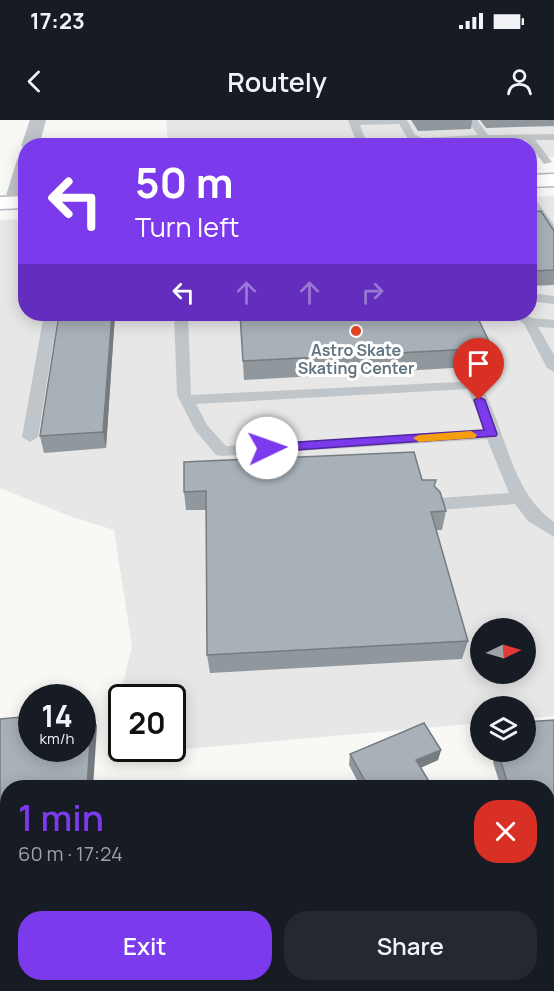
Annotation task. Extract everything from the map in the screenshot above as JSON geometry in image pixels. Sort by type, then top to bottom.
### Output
[{"type":"main road","points":[[537,181],[554,180]]},
{"type":"street","points":[[32,138],[38,120]]},
{"type":"street","points":[[13,202],[15,183]]},
{"type":"lane","points":[[360,138],[353,121],[402,120],[414,138]]},
{"type":"lane","points":[[472,120],[485,138],[554,136]]},
{"type":"lane","points":[[537,211],[554,233]]},
{"type":"lane","points":[[545,220],[540,223],[554,243]]},
{"type":"lane","points":[[537,298],[554,300]]},
{"type":"lane","points":[[537,310],[554,316]]},
{"type":"lane","points":[[30,437],[50,321]]},
{"type":"lane","points":[[181,321],[184,395],[200,427],[222,451],[491,434]]},
{"type":"lane","points":[[529,322],[554,324]]},
{"type":"lane","points":[[529,322],[554,368]]},
{"type":"lane","points":[[187,400],[473,384],[491,434],[519,498],[534,518],[554,531]]},
{"type":"lane","points":[[440,504],[519,498]]},
{"type":"shaded area","points":[[166,120],[554,120],[554,157],[537,158],[537,138],[167,138]]},
{"type":"shaded area","points":[[554,196],[554,716],[536,718],[536,696],[470,696],[470,724],[186,749],[186,684],[123,684],[132,646],[114,530],[72,517],[0,488],[0,220],[18,219],[18,321],[537,321],[537,197]]},
{"type":"building","points":[[537,211],[541,211],[554,231],[554,270],[537,271]]},
{"type":"building","points":[[58,321],[111,321],[103,432],[40,436]]},
{"type":"building","points":[[240,321],[479,321],[492,348],[243,361]]},
{"type":"building","points":[[414,452],[422,480],[436,480],[434,486],[440,492],[446,511],[431,512],[468,641],[207,655],[206,491],[184,492],[184,462]]},
{"type":"building","points":[[18,717],[18,762],[89,762],[88,780],[0,780],[0,719]]},
{"type":"building","points":[[554,720],[554,780],[507,780],[501,762],[536,762],[536,721]]},
{"type":"building","points":[[424,723],[441,750],[416,760],[428,780],[365,780],[350,754]]},
{"type":"slow traffic","points":[[419,438],[471,435]]},
{"type":"place","name":"Astro Skate Skating Center","points":[[356,331]]},
{"type":"route","points":[[267,448],[491,434],[479,400]]}]
